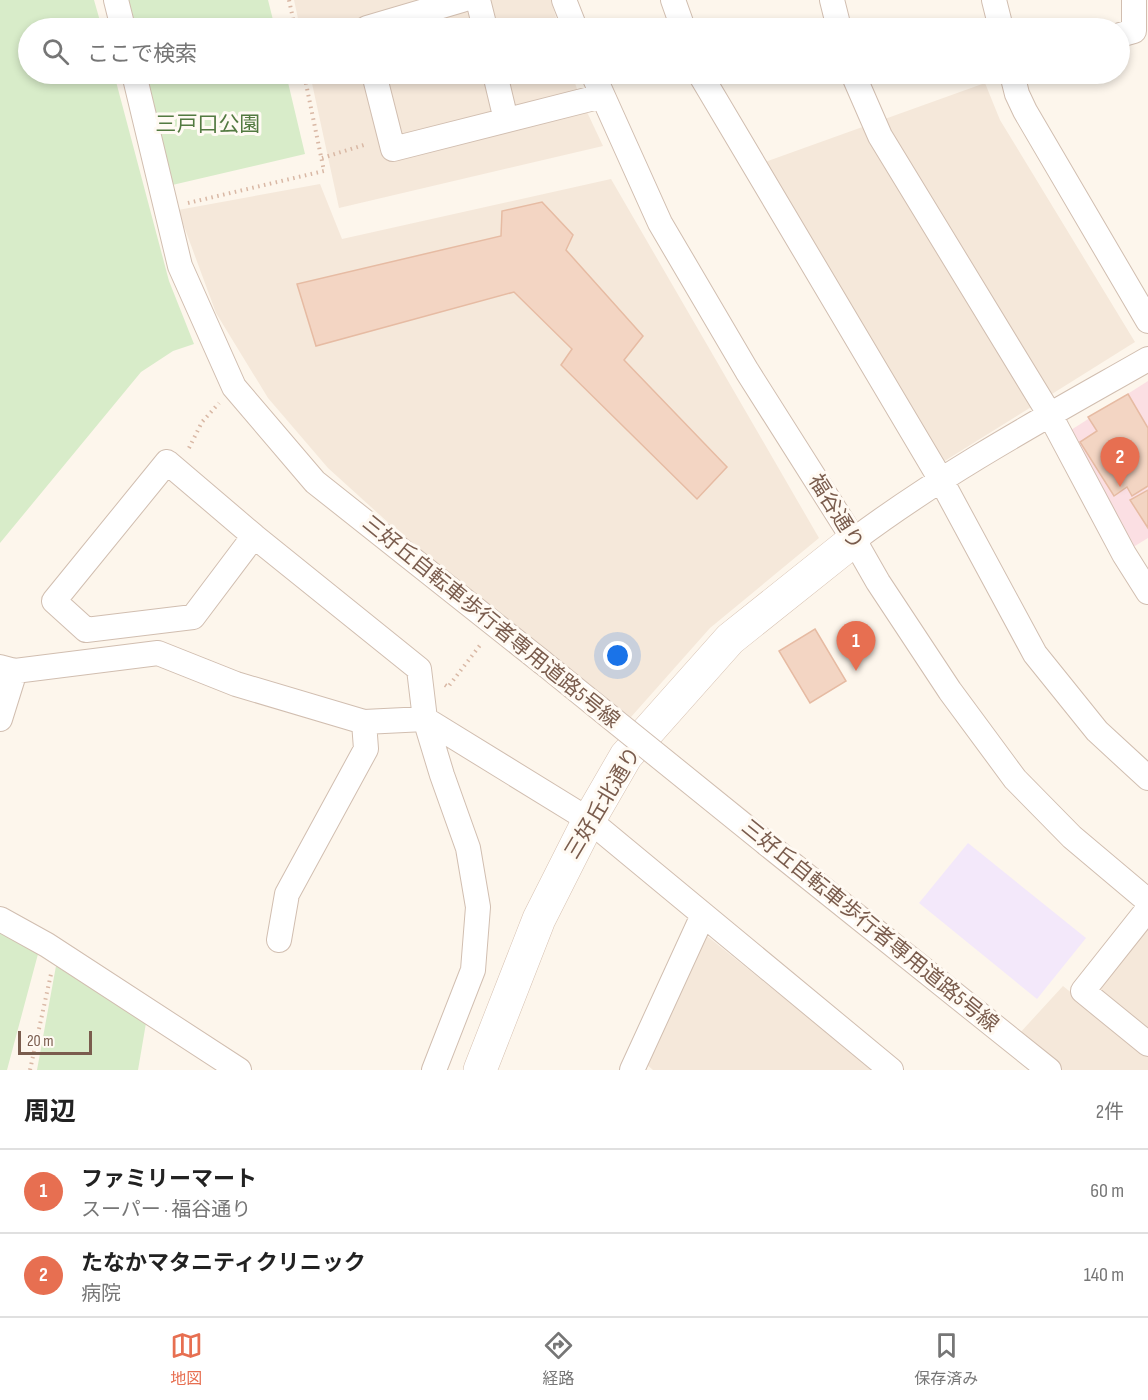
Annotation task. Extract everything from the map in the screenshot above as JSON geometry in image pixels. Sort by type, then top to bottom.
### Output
[{"type":"street","points":[[116,0],[120,18]]},
{"type":"street","points":[[401,18],[462,0]]},
{"type":"street","points":[[476,0],[482,18]]},
{"type":"street","points":[[564,0],[571,18]]},
{"type":"street","points":[[673,0],[679,18]]},
{"type":"street","points":[[832,0],[836,18]]},
{"type":"street","points":[[994,0],[998,18]]},
{"type":"street","points":[[1130,32],[1134,31],[1134,0]]},
{"type":"street","name":"三好丘自転車歩行者専用道路5号線","points":[[136,84],[180,266],[234,387],[315,482],[1049,1070]]},
{"type":"street","points":[[377,84],[393,149],[602,96]]},
{"type":"street","points":[[497,84],[506,120]]},
{"type":"street","name":"福谷通り","points":[[597,84],[660,223],[747,371],[878,582],[950,691],[1015,779],[1072,837],[1148,901]]},
{"type":"street","points":[[706,84],[941,480],[1035,654],[1097,731],[1148,778]]},
{"type":"street","points":[[857,84],[880,136],[1050,415],[1124,554],[1148,592]]},
{"type":"street","points":[[1014,84],[1025,111],[1148,321]]},
{"type":"street","points":[[854,540],[941,480],[1148,359]]},
{"type":"street","points":[[254,536],[193,617],[86,630],[54,601],[167,462],[254,536],[419,669],[425,719],[468,848],[478,907],[473,970],[434,1070]]},
{"type":"street","name":"三好丘北通り","points":[[480,1070],[538,919],[589,820],[626,756],[730,639],[854,540]]},
{"type":"street","points":[[0,718],[7,669],[158,653],[236,684],[364,722],[425,719],[589,820],[891,1070]]},
{"type":"street","points":[[279,940],[287,894],[366,749],[364,722]]},
{"type":"street","points":[[1148,909],[1083,991],[1148,1044]]},
{"type":"street","points":[[637,1067],[703,915]]},
{"type":"street","points":[[0,919],[47,945],[238,1070]]},
{"type":"path","points":[[289,0],[293,18]]},
{"type":"path","points":[[167,208],[324,171],[306,84]]},
{"type":"path","points":[[322,158],[390,137]]},
{"type":"path","points":[[176,469],[202,422],[234,387]]},
{"type":"path","points":[[30,1070],[51,975],[47,945]]},
{"type":"shaded area","points":[[294,0],[551,0],[556,18],[298,18]]},
{"type":"shaded area","points":[[312,84],[575,84],[603,146],[339,208]]},
{"type":"shaded area","points":[[985,84],[1000,120],[1135,342],[935,467],[765,162]]},
{"type":"shaded area","points":[[611,179],[819,538],[710,628],[631,717],[403,536],[328,468],[268,398],[216,313],[178,210],[320,184],[342,239]]},
{"type":"shaded area","points":[[1148,381],[1148,538],[1130,549],[1060,437]]},
{"type":"shaded area","points":[[968,843],[1086,938],[1037,999],[919,903]]},
{"type":"shaded area","points":[[692,924],[874,1070],[653,1070],[638,1057]]},
{"type":"shaded area","points":[[1148,928],[1148,1032],[1097,992]]},
{"type":"shaded area","points":[[1063,986],[1148,1055],[1148,1070],[1062,1070],[1018,1035]]},
{"type":"green space","points":[[0,0],[94,0],[99,18],[18,18],[18,84],[117,84],[169,281],[194,344],[173,351],[141,372],[0,543]]},
{"type":"green space","points":[[125,0],[268,0],[272,18],[129,18]]},
{"type":"green space","name":"三戸口公園","points":[[144,84],[288,84],[305,154],[168,186]]},
{"type":"green space","points":[[0,932],[38,954],[7,1070],[0,1070]]},
{"type":"green space","points":[[56,966],[146,1023],[138,1070],[37,1070]]},
{"type":"building","points":[[542,202],[573,235],[566,250],[643,336],[624,360],[727,467],[697,499],[561,365],[572,349],[514,292],[316,346],[297,284],[501,236],[502,211]]},
{"type":"building","points":[[1128,394],[1148,428],[1148,486],[1132,496],[1127,487],[1114,496],[1080,442],[1097,431],[1088,417]]},
{"type":"building","points":[[1148,490],[1148,528],[1130,500]]},
{"type":"building","points":[[815,629],[846,681],[810,703],[779,651]]},
{"type":"place","name":"たなかマタニティクリニック","points":[[1120,487]]},
{"type":"place","name":"ファミリーマート","points":[[856,671]]}]
